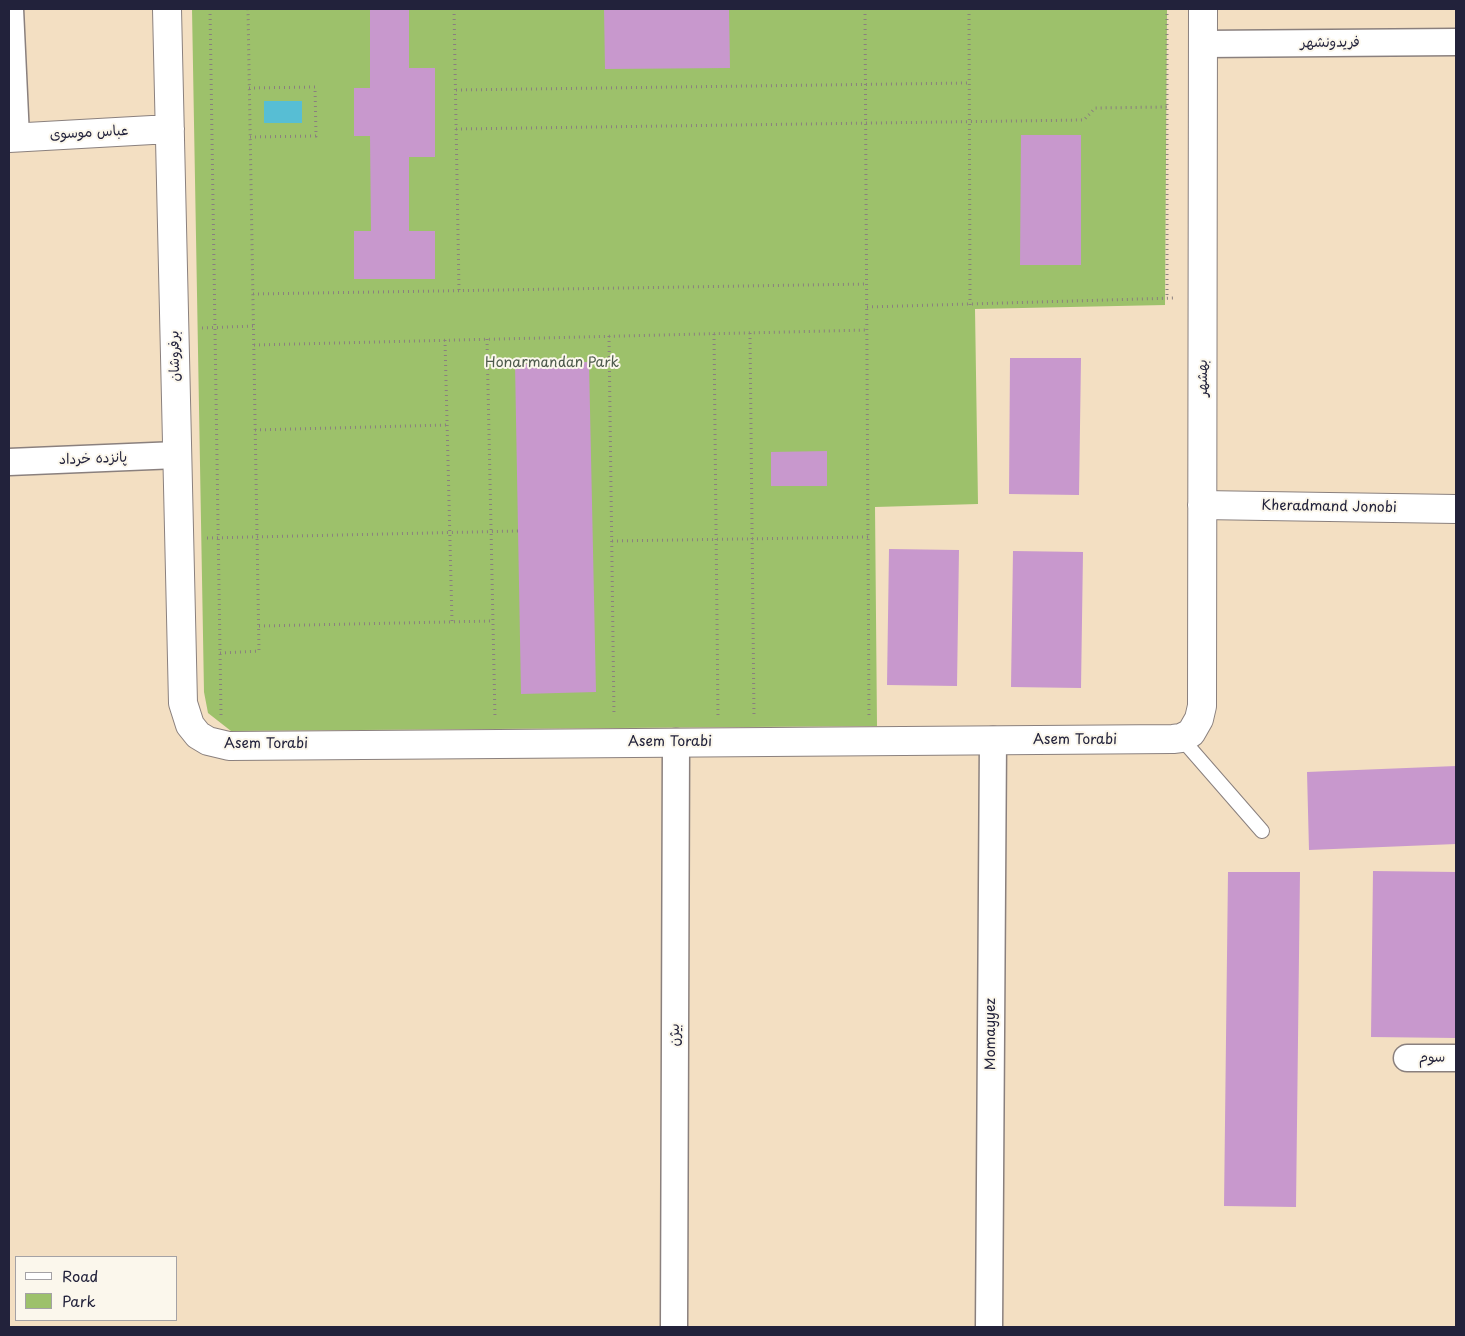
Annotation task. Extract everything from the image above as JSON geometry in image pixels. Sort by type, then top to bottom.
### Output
[{"type":"street","points":[[10,9],[12,138]]},
{"type":"street","name":"برفروشان","points":[[167,9],[183,703]]},
{"type":"street","name":"بهشهر","points":[[1181,738],[1191,733],[1195,728],[1200,719],[1202,706],[1203,9]]},
{"type":"street","name":"فریدونشهر","points":[[1203,44],[1456,42]]},
{"type":"street","name":"عباس موسوی","points":[[12,138],[170,129]]},
{"type":"street","name":"پانزده خرداد","points":[[9,462],[177,456]]},
{"type":"street","name":"Kheradmand Jonobi","points":[[1202,505],[1456,509]]},
{"type":"street","name":"Asem Torabi","points":[[183,703],[190,725],[198,735],[208,741],[229,746],[1181,738]]},
{"type":"street","name":"Momayyez","points":[[989,1327],[993,740]]},
{"type":"street","name":"بیژن","points":[[674,1327],[676,742]]},
{"type":"street","name":"سوم","points":[[1407,1058],[1456,1058]]},
{"type":"lane","points":[[1181,738],[1262,831]]},
{"type":"path","points":[[210,9],[221,720]]},
{"type":"path","points":[[220,652],[259,651],[248,9]]},
{"type":"path","points":[[454,9],[459,290]]},
{"type":"path","points":[[865,9],[870,741]]},
{"type":"path","points":[[969,9],[970,304]]},
{"type":"path","points":[[1167,9],[1167,298]]},
{"type":"path","points":[[456,90],[969,83]]},
{"type":"path","points":[[249,88],[315,86],[316,136],[250,137]]},
{"type":"path","points":[[456,128],[1084,120],[1095,108],[1167,107]]},
{"type":"path","points":[[253,294],[867,284]]},
{"type":"path","points":[[867,308],[1203,298]]},
{"type":"path","points":[[174,329],[254,326]]},
{"type":"path","points":[[254,345],[867,330]]},
{"type":"path","points":[[750,333],[754,717]]},
{"type":"path","points":[[714,334],[718,717]]},
{"type":"path","points":[[609,336],[614,718]]},
{"type":"path","points":[[487,339],[496,718]]},
{"type":"path","points":[[445,340],[452,622]]},
{"type":"path","points":[[255,430],[447,425]]},
{"type":"path","points":[[179,539],[518,531]]},
{"type":"path","points":[[612,541],[868,537]]},
{"type":"path","points":[[259,626],[493,621]]},
{"type":"green space","name":"Honarmandan Park","points":[[192,9],[1167,9],[1165,305],[975,309],[978,504],[875,507],[877,726],[231,731],[208,713],[204,692]]},
{"type":"water","points":[[264,101],[302,101],[302,123],[264,123]]},
{"type":"building","points":[[370,9],[409,9],[409,68],[435,68],[435,157],[409,157],[409,231],[435,231],[435,279],[354,279],[354,231],[371,231],[370,136],[354,136],[354,88],[370,88]]},
{"type":"building","points":[[604,9],[729,9],[730,68],[605,69]]},
{"type":"building","points":[[1021,135],[1081,135],[1081,265],[1020,265]]},
{"type":"building","points":[[1010,358],[1081,358],[1079,495],[1009,494]]},
{"type":"building","points":[[589,362],[596,692],[521,694],[515,364]]},
{"type":"building","points":[[827,451],[827,486],[771,486],[771,452]]},
{"type":"building","points":[[889,549],[959,550],[957,686],[887,685]]},
{"type":"building","points":[[1013,551],[1083,552],[1081,688],[1011,687]]},
{"type":"building","points":[[1456,766],[1456,844],[1309,850],[1307,772]]},
{"type":"building","points":[[1373,871],[1456,872],[1456,1038],[1371,1037]]},
{"type":"building","points":[[1228,872],[1300,872],[1296,1207],[1224,1206]]}]
